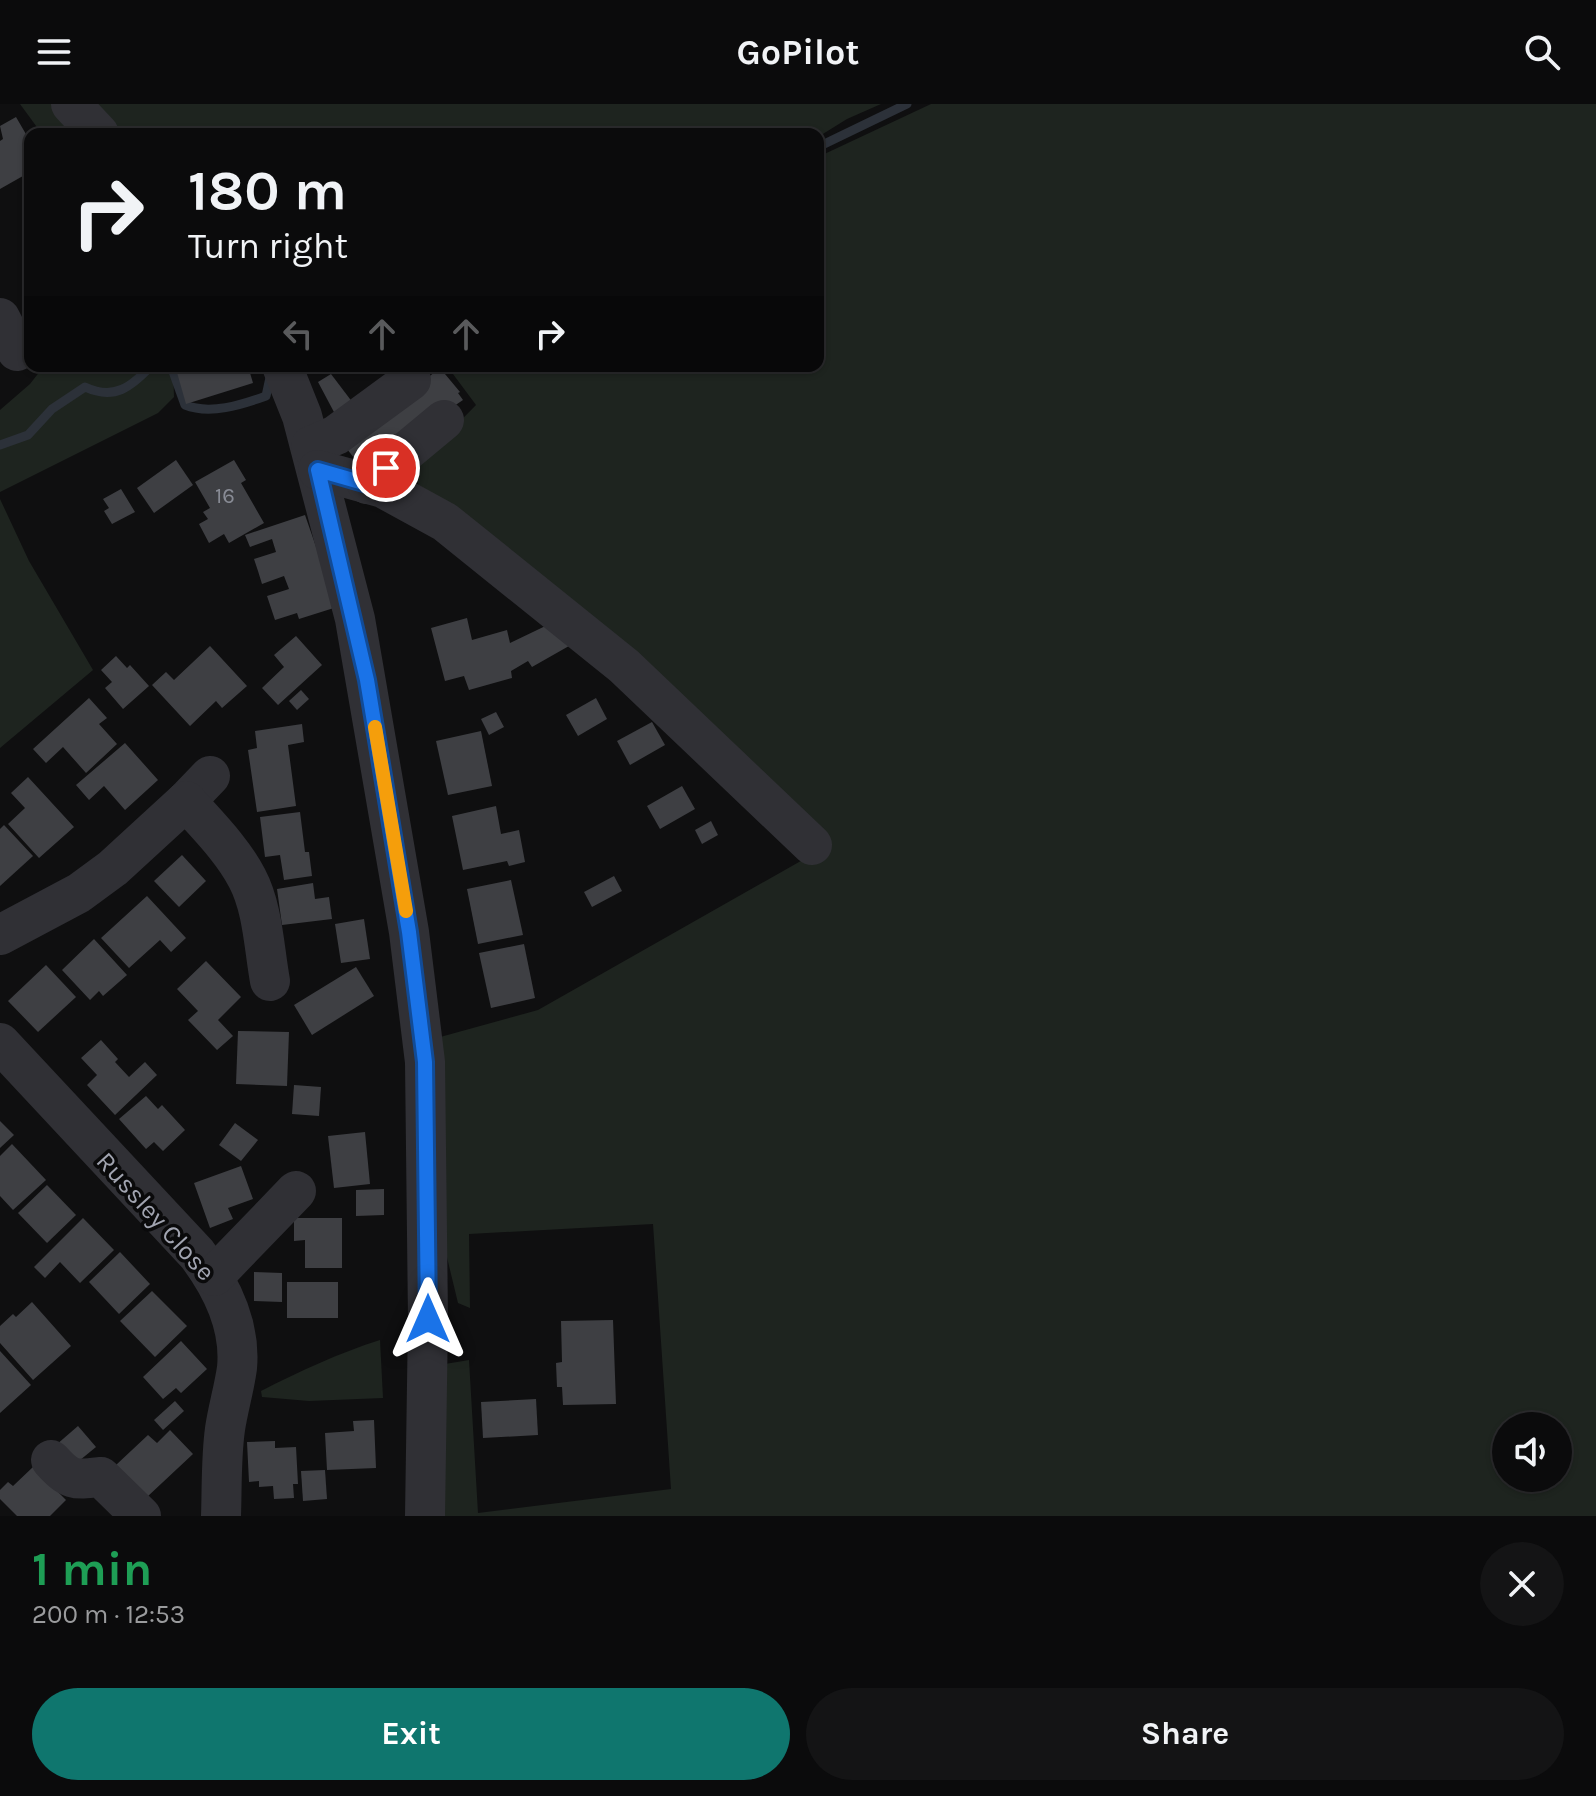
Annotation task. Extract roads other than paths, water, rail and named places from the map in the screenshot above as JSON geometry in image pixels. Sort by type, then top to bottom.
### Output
[{"type":"street","points":[[71,104],[93,128]]},
{"type":"street","points":[[284,372],[310,444],[367,680],[399,863],[425,1062],[428,1236],[425,1516]]},
{"type":"street","points":[[310,444],[336,435],[411,380]]},
{"type":"street","points":[[367,484],[444,420]]},
{"type":"street","points":[[310,444],[367,484],[383,488],[445,522],[624,666],[812,845]]},
{"type":"street","points":[[0,935],[79,893],[113,868],[198,788],[249,881],[256,900],[270,981]]},
{"type":"street","name":"Russley Close","points":[[0,1043],[214,1276],[228,1307],[237,1351],[237,1368],[225,1429],[221,1516]]},
{"type":"street","points":[[214,1276],[296,1191]]},
{"type":"street","points":[[51,1460],[64,1475],[74,1479],[101,1477],[141,1516]]},
{"type":"waterway","points":[[824,144],[907,104]]},
{"type":"waterway","points":[[0,445],[28,435],[52,409],[85,387],[114,392],[130,385],[145,372]]},
{"type":"waterway","points":[[173,372],[185,405],[205,409],[236,405],[266,396],[271,373]]}]
